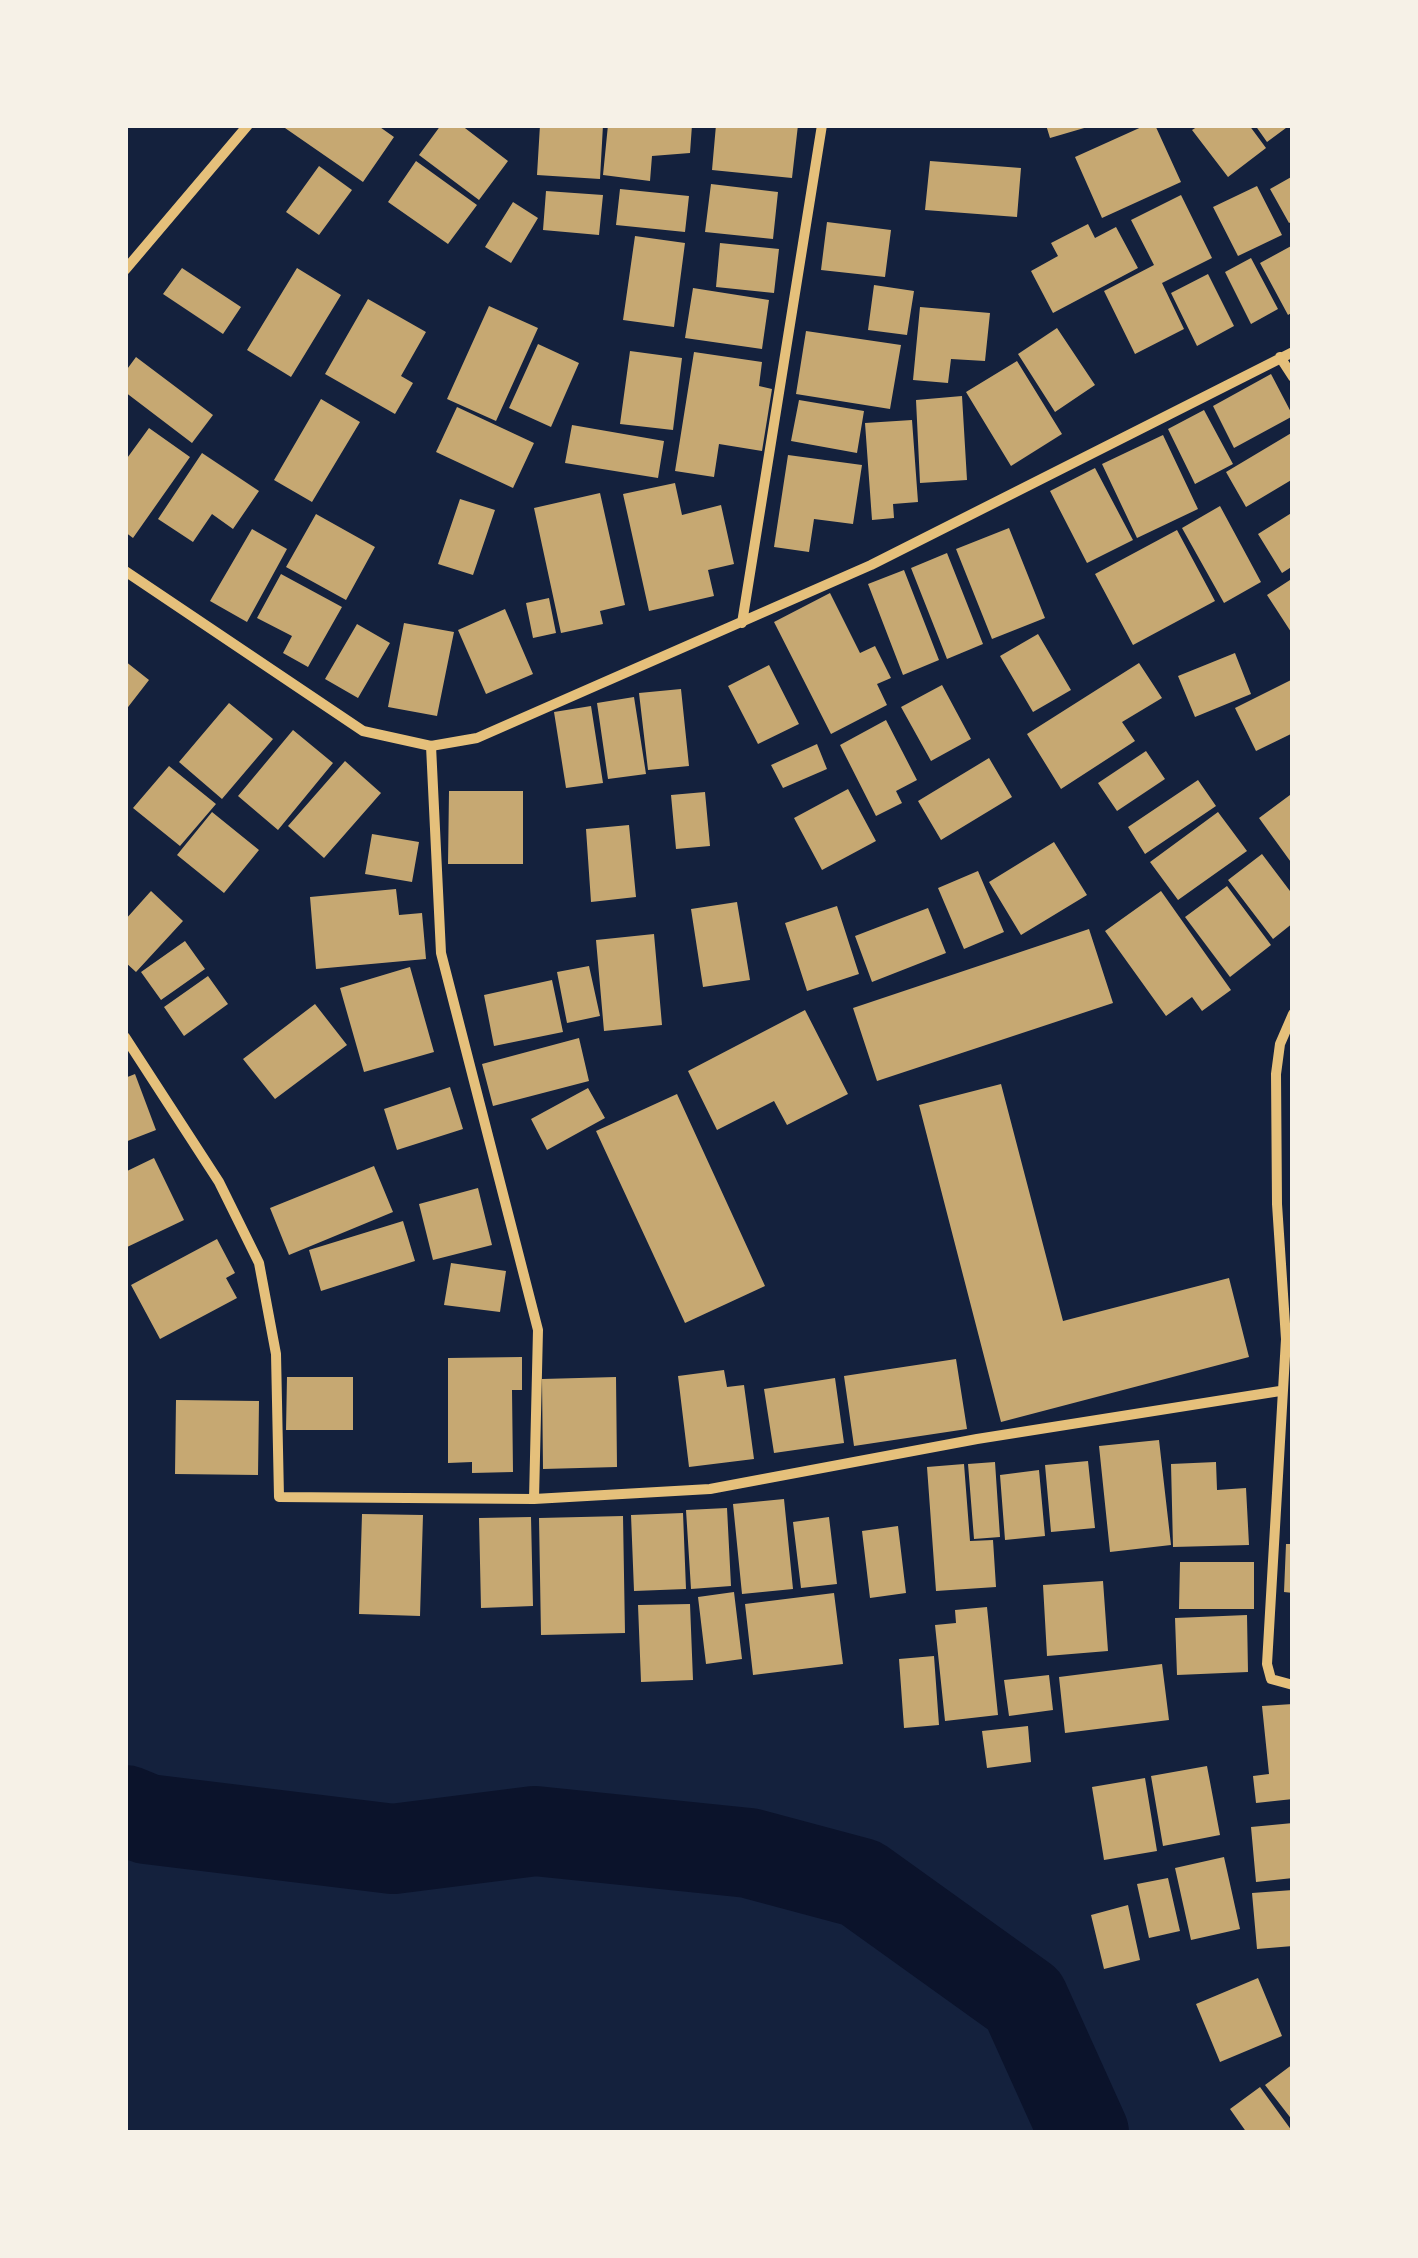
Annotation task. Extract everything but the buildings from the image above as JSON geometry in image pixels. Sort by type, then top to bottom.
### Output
[{"type":"street","points":[[125,270],[248,125]]},
{"type":"street","points":[[742,623],[822,125]]},
{"type":"street","points":[[125,571],[363,731],[431,746],[477,738],[871,565],[1293,352]]},
{"type":"street","points":[[1280,358],[1293,377]]},
{"type":"street","points":[[431,746],[442,952],[538,1330],[534,1499]]},
{"type":"street","points":[[1293,1014],[1280,1044],[1277,1204],[1290,1340],[1280,1391],[1266,1664],[1271,1679],[1293,1685]]},
{"type":"street","points":[[125,1038],[219,1182],[258,1263],[276,1354],[278,1498],[534,1499],[710,1489],[977,1439],[1280,1391]]},
{"type":"street","points":[[1280,1044],[1293,1046]]},
{"type":"waterway","points":[[125,1810],[147,1819],[393,1849],[535,1831],[749,1853],[861,1883],[1024,2000],[1084,2133]]}]
